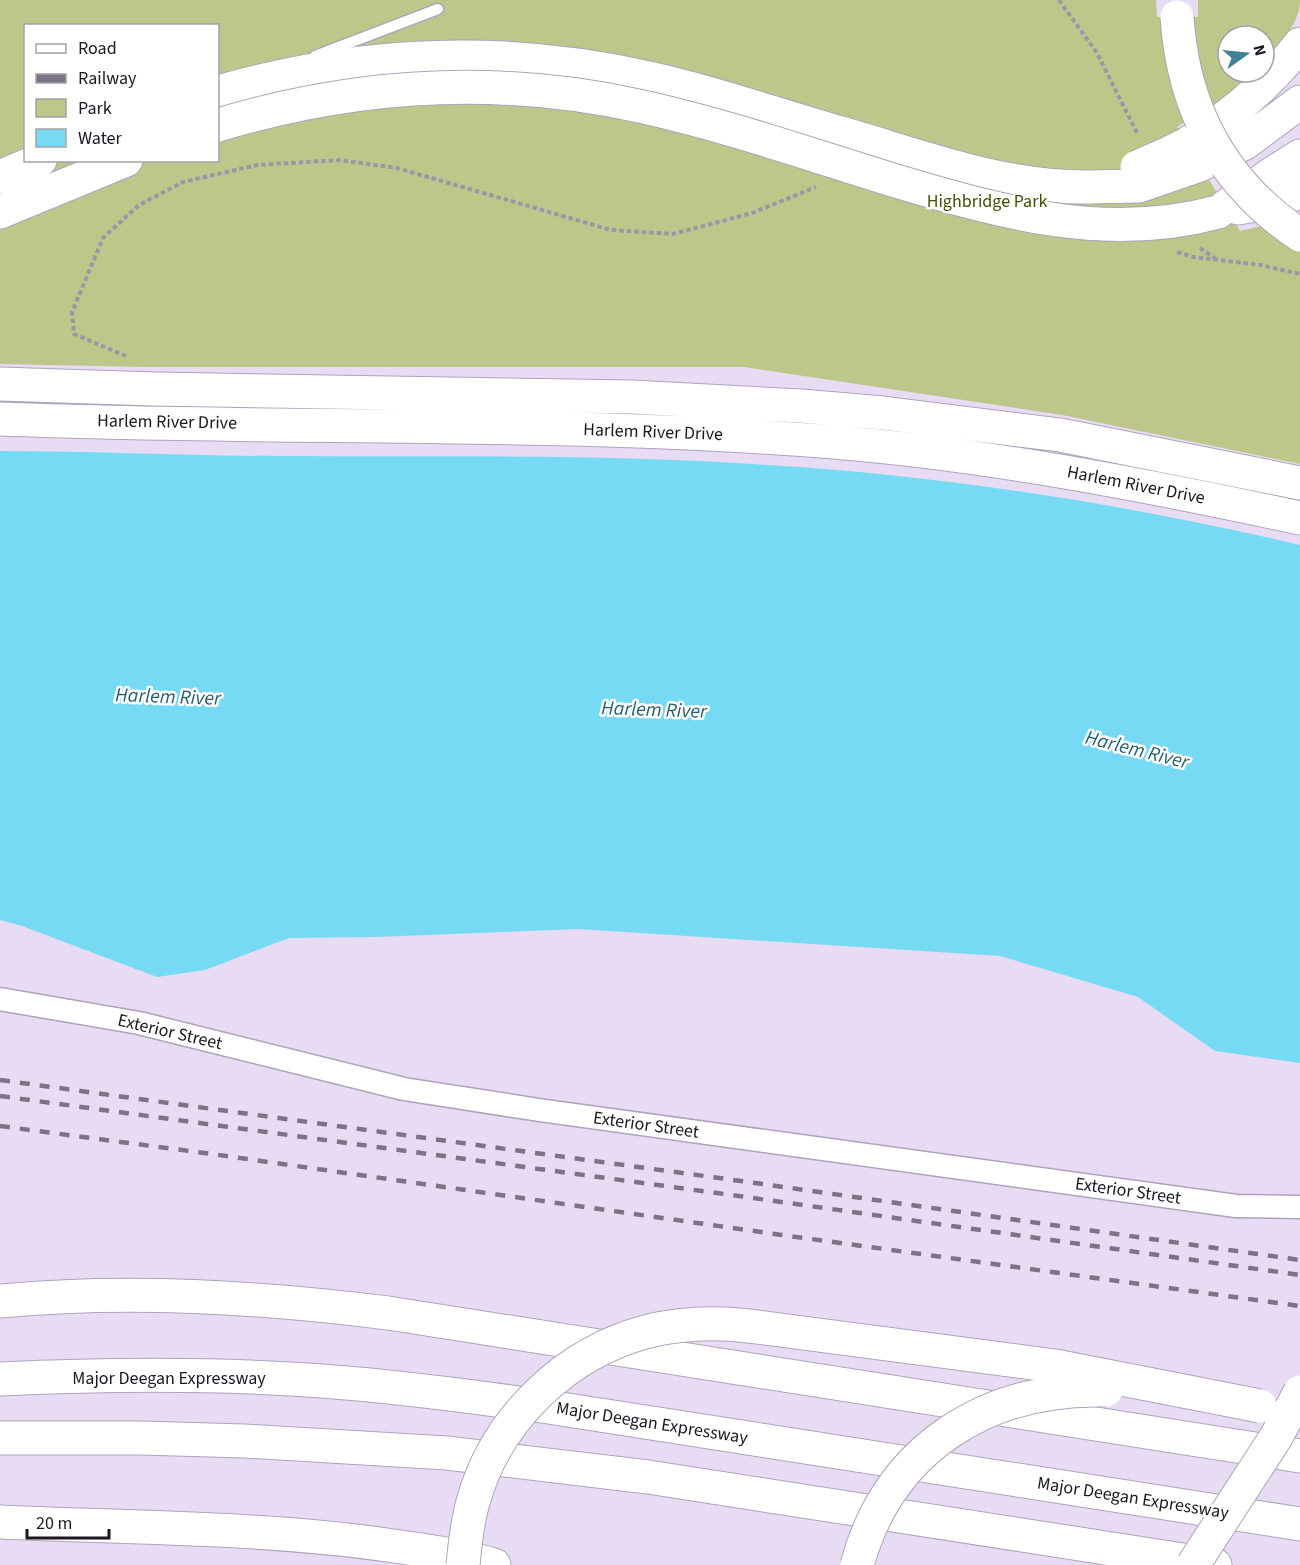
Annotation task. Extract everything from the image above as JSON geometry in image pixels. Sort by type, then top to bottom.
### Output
[{"type":"highway","points":[[1178,8],[1184,70],[1195,108],[1208,136],[1228,167],[1256,200],[1300,235]]},
{"type":"highway","points":[[1193,154],[1216,124],[1244,102],[1300,45]]},
{"type":"highway","points":[[224,90],[308,69],[382,60],[483,57],[561,62],[620,71],[697,90],[818,127],[1004,179],[1056,187],[1088,187],[1169,153],[1193,154],[1245,142],[1300,102]]},
{"type":"highway","points":[[219,126],[307,103],[376,92],[474,87],[544,91],[599,98],[664,112],[954,198],[1030,217],[1076,224],[1133,225],[1175,221],[1272,202],[1300,192]]},
{"type":"highway","points":[[1218,212],[1300,156]]},
{"type":"highway","points":[[0,177],[35,162]]},
{"type":"highway","points":[[0,212],[121,162]]},
{"type":"highway","name":"Harlem River Drive","points":[[0,384],[154,389],[632,397],[801,406],[1060,435],[1300,483]]},
{"type":"highway","name":"Harlem River Drive","points":[[0,419],[644,430],[836,442],[1032,466],[1138,484],[1300,518]]},
{"type":"highway","points":[[0,1301],[88,1295],[170,1295],[217,1296],[325,1305],[817,1379],[1300,1456]]},
{"type":"highway","points":[[463,1565],[468,1518],[479,1483],[494,1451],[514,1420],[548,1384],[578,1362],[612,1344],[649,1331],[710,1323],[749,1326],[1046,1365],[1300,1413]]},
{"type":"highway","name":"Major Deegan Expressway","points":[[0,1379],[130,1375],[233,1376],[333,1382],[435,1392],[543,1406],[1300,1524]]},
{"type":"highway","points":[[857,1565],[865,1540],[880,1510],[895,1485],[911,1465],[949,1431],[997,1406],[1050,1392],[1091,1389],[1154,1392],[1260,1406]]},
{"type":"highway","points":[[1193,1565],[1276,1437],[1300,1392]]},
{"type":"highway","points":[[0,1438],[233,1441],[447,1453],[659,1479],[1215,1565]]},
{"type":"highway","points":[[0,1522],[331,1538],[454,1556],[494,1565]]},
{"type":"highway","points":[[374,1544],[449,1565]]},
{"type":"street","name":"Exterior Street","points":[[0,999],[139,1023],[404,1089],[539,1110],[1236,1206],[1300,1207]]},
{"type":"lane","points":[[224,90],[438,9]]},
{"type":"path","points":[[1059,0],[1097,53],[1134,127]]},
{"type":"path","points":[[154,389],[141,362],[74,334],[72,312],[104,238],[139,204],[183,182],[257,165],[340,160],[398,168],[611,230],[673,234],[752,213],[821,185]]},
{"type":"path","points":[[1172,250],[1192,257],[1261,266],[1300,274]]},
{"type":"green space","name":"Highbridge Park","points":[[0,0],[1156,0],[1157,17],[1198,17],[1198,0],[1300,0],[1293,26],[1276,48],[1276,24],[1216,24],[1216,84],[1239,84],[1220,100],[1177,127],[1240,231],[1300,217],[1300,464],[1062,415],[744,367],[145,367],[0,364]]},
{"type":"water","name":"Harlem River","points":[[0,451],[247,456],[586,458],[768,465],[902,476],[1036,494],[1168,517],[1300,545],[1300,1063],[1215,1051],[1138,997],[1000,956],[578,929],[289,938],[205,970],[157,977],[22,926],[0,920]]},
{"type":"railway","points":[[0,1080],[1300,1260]]},
{"type":"railway","points":[[0,1096],[1300,1275]]},
{"type":"railway","points":[[0,1126],[1300,1306]]}]
